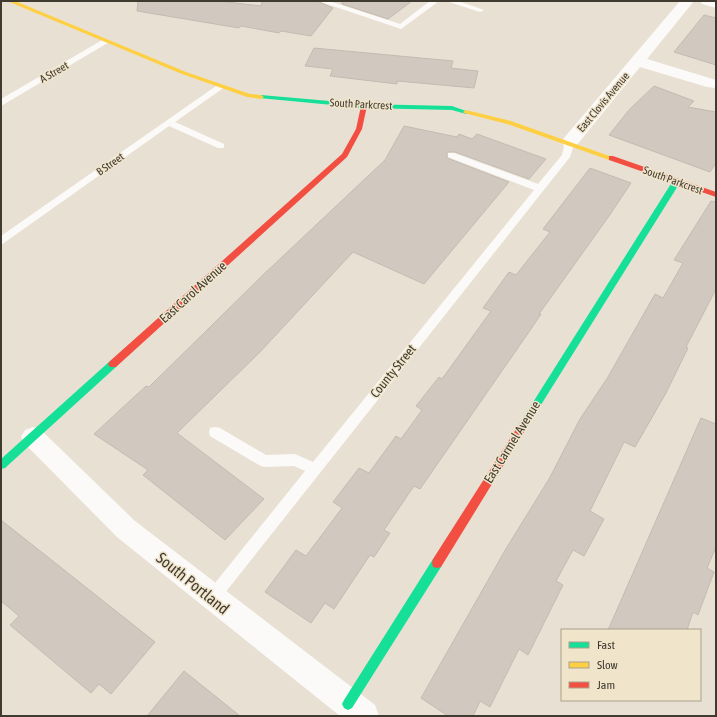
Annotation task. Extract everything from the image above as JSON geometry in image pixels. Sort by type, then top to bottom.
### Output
[{"type":"street","name":"South Parkcrest","points":[[10,1],[219,87],[249,96],[364,106],[452,108],[509,122],[570,142],[716,195]]},
{"type":"street","name":"East Clovis Avenue","points":[[570,142],[687,1]]},
{"type":"street","points":[[706,1],[716,4]]},
{"type":"street","name":"East Clovis Avenue","points":[[637,61],[712,84]]},
{"type":"street","name":"East Carol Avenue","points":[[1,465],[345,155],[359,129],[364,106]]},
{"type":"street","name":"East Carmel Avenue","points":[[356,710],[677,181]]},
{"type":"street","name":"South Portland","points":[[33,437],[126,529],[356,710]]},
{"type":"lane","points":[[322,1],[401,27],[435,1]]},
{"type":"lane","points":[[450,1],[480,10]]},
{"type":"lane","name":"A Street","points":[[1,103],[107,41]]},
{"type":"lane","name":"B Street","points":[[1,242],[219,87]]},
{"type":"lane","points":[[169,123],[221,146]]},
{"type":"lane","name":"County Street","points":[[212,598],[539,188],[567,155],[570,142]]},
{"type":"lane","points":[[451,155],[539,188]]},
{"type":"lane","points":[[215,432],[264,461],[295,460],[314,469]]},
{"type":"building","points":[[138,1],[218,1],[261,6],[262,1],[317,1],[333,8],[311,36],[281,31],[279,33],[241,26],[239,28],[137,11]]},
{"type":"building","points":[[342,1],[412,1],[388,19],[342,4]]},
{"type":"building","points":[[704,15],[716,18],[716,65],[674,52]]},
{"type":"building","points":[[314,48],[453,61],[451,68],[478,71],[474,88],[397,81],[397,84],[330,76],[333,69],[305,66]]},
{"type":"building","points":[[654,86],[694,101],[688,107],[716,112],[716,163],[710,172],[609,135],[629,110]]},
{"type":"building","points":[[404,126],[457,137],[459,134],[472,139],[477,134],[546,159],[529,179],[455,152],[447,152],[447,158],[509,182],[424,284],[353,252],[260,352],[177,433],[264,499],[225,540],[143,475],[148,470],[94,434],[146,386],[149,387],[264,274],[385,160]]},
{"type":"building","points":[[590,168],[631,183],[539,314],[541,314],[420,489],[414,486],[384,530],[390,533],[374,557],[370,555],[334,609],[325,603],[311,623],[265,592],[296,550],[306,556],[342,508],[333,502],[359,468],[369,473],[396,436],[401,439],[422,410],[416,406],[439,377],[442,379],[491,311],[483,308],[509,272],[516,275],[550,232],[543,229]]},
{"type":"building","points":[[711,201],[716,202],[716,289],[686,347],[688,348],[666,393],[635,447],[624,442],[590,511],[604,519],[584,556],[573,550],[556,581],[563,585],[528,655],[519,649],[490,707],[480,701],[473,716],[448,716],[421,698],[507,547],[549,479],[580,419],[608,377],[655,294],[663,298],[683,263],[674,260]]},
{"type":"building","points":[[701,418],[716,424],[716,547],[707,568],[714,572],[698,615],[693,612],[687,629],[608,629]]},
{"type":"building","points":[[1,520],[155,642],[111,694],[99,684],[91,693],[10,625],[19,616],[1,601]]},
{"type":"building","points":[[184,671],[240,716],[147,716]]},
{"type":"traffic: fast","points":[[261,97],[364,106],[452,108],[466,112]]},
{"type":"traffic: fast","points":[[521,429],[677,181]]},
{"type":"traffic: fast","points":[[1,465],[113,364]]},
{"type":"traffic: fast","points":[[348,704],[437,563]]},
{"type":"traffic: slow","points":[[10,1],[184,73],[249,96],[261,97]]},
{"type":"traffic: slow","points":[[466,112],[509,122],[611,158]]},
{"type":"traffic: jam","points":[[113,364],[345,155],[359,129],[364,106]]},
{"type":"traffic: jam","points":[[611,158],[716,195]]},
{"type":"traffic: jam","points":[[437,563],[521,429]]}]
